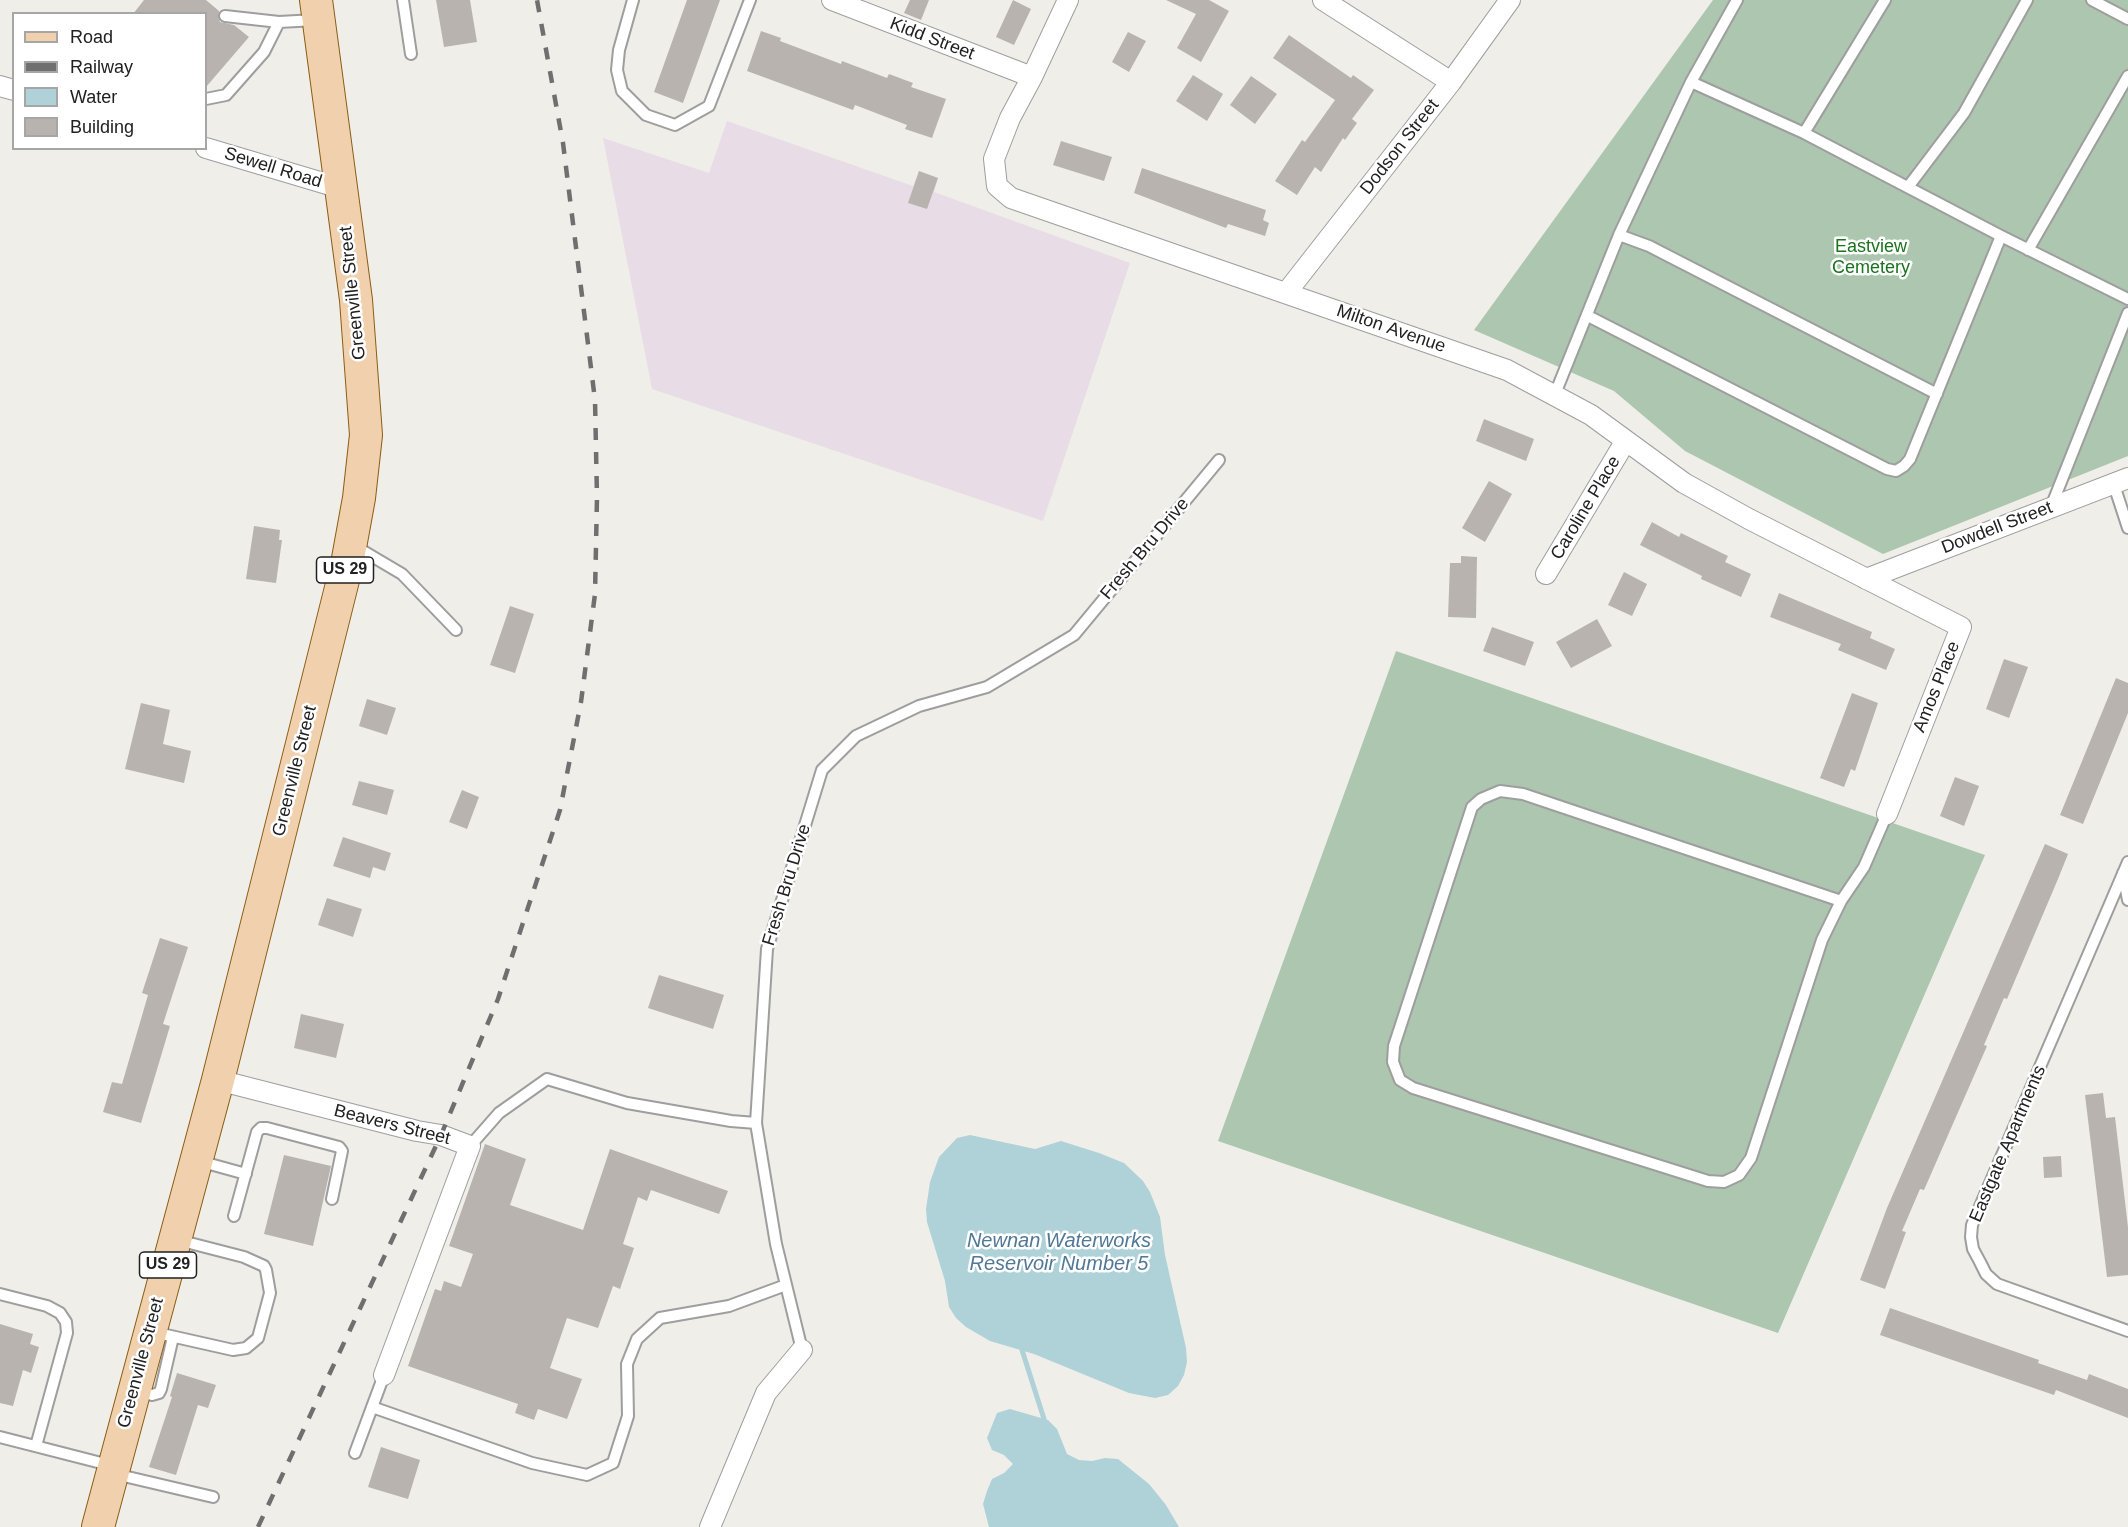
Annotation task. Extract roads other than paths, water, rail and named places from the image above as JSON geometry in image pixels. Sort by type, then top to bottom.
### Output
[{"type":"main road","name":"Greenville Street","points":[[98,1527],[134,1390],[161,1334],[175,1239],[218,1080],[351,543],[359,498],[366,435],[356,300],[318,10]]},
{"type":"street","name":"Kidd Street","points":[[832,0],[1032,77]]},
{"type":"street","name":"Milton Avenue","points":[[1068,0],[1010,118],[994,159],[997,186],[1011,198],[1507,370],[1592,415],[1625,442],[1684,483],[1866,579]]},
{"type":"street","points":[[1323,0],[1451,82]]},
{"type":"street","name":"Dodson Street","points":[[1286,292],[1451,82],[1510,0]]},
{"type":"street","name":"Sewell Road","points":[[207,148],[340,188]]},
{"type":"street","name":"Caroline Place","points":[[1546,574],[1625,442]]},
{"type":"street","name":"Dowdell Street","points":[[1866,579],[2120,480]]},
{"type":"street","name":"Amos Place","points":[[1866,579],[1961,627],[1887,814]]},
{"type":"street","name":"Beavers Street","points":[[218,1080],[417,1131],[441,1135],[470,1146],[384,1375]]},
{"type":"street","name":"Fresh Bru Drive","points":[[710,1527],[766,1393],[802,1350]]},
{"type":"lane","points":[[404,0],[411,54]]},
{"type":"lane","points":[[633,0],[619,50],[617,70],[622,92],[646,115],[675,125],[710,106],[750,0]]},
{"type":"lane","points":[[1555,394],[1619,235],[1691,82],[1737,0]]},
{"type":"lane","points":[[1804,133],[1885,0]]},
{"type":"lane","points":[[1908,188],[1964,112],[2027,0]]},
{"type":"lane","points":[[2092,0],[2128,19]]},
{"type":"lane","points":[[225,16],[279,22],[318,10]]},
{"type":"lane","points":[[207,99],[226,95],[264,52],[279,22]]},
{"type":"lane","points":[[2028,250],[2128,76]]},
{"type":"lane","points":[[1691,82],[1804,133],[2028,250],[2128,298]]},
{"type":"lane","points":[[1619,235],[1649,246],[1937,394]]},
{"type":"lane","points":[[1588,316],[1887,469],[1896,471],[1910,459],[2001,236]]},
{"type":"lane","points":[[2051,507],[2128,313]]},
{"type":"lane","name":"Fresh Bru Drive","points":[[802,1350],[776,1244],[756,1123],[766,949],[822,770],[856,736],[919,706],[987,687],[1074,635],[1219,460]]},
{"type":"lane","points":[[2120,480],[2128,528]]},
{"type":"lane","points":[[351,543],[402,574],[456,630]]},
{"type":"lane","points":[[1841,901],[1523,794],[1500,791],[1481,799],[1472,807],[1394,1046],[1393,1062],[1400,1080],[1413,1088],[1708,1181],[1724,1182],[1739,1174],[1751,1158],[1822,940],[1841,901],[1864,867],[1887,814]]},
{"type":"lane","name":"Eastgate Apartments","points":[[2128,862],[1972,1225],[1971,1237],[1973,1249],[1986,1274],[1997,1284],[2128,1331]]},
{"type":"lane","points":[[2123,873],[2128,900]]},
{"type":"lane","points":[[470,1146],[499,1113],[547,1079],[627,1103],[731,1121],[756,1123]]},
{"type":"lane","points":[[234,1216],[257,1132],[261,1128],[339,1147],[342,1151],[332,1199]]},
{"type":"lane","points":[[196,1160],[246,1174]]},
{"type":"lane","points":[[161,1334],[233,1350],[246,1348],[258,1338],[270,1293],[264,1266],[257,1261],[175,1239]]},
{"type":"lane","points":[[372,1407],[532,1463],[587,1475],[614,1463],[628,1416],[627,1364],[637,1339],[660,1318],[729,1306],[786,1285]]},
{"type":"lane","points":[[0,1294],[47,1306],[60,1313],[66,1322],[67,1333],[36,1446]]},
{"type":"lane","points":[[355,1453],[384,1375]]},
{"type":"lane","points":[[0,1437],[213,1497]]},
{"type":"water","name":"Newnan Waterworks Reservoir Number 5","points":[[970,1135],[1035,1149],[1061,1141],[1124,1163],[1143,1181],[1160,1217],[1165,1255],[1186,1348],[1187,1362],[1184,1375],[1178,1386],[1168,1395],[1155,1398],[1129,1393],[1034,1354],[990,1341],[966,1327],[956,1318],[949,1307],[945,1281],[927,1222],[926,1209],[930,1182],[939,1157],[957,1138]]},
{"type":"water","points":[[1010,1409],[1048,1420],[1057,1429],[1067,1454],[1079,1460],[1118,1459],[1149,1484],[1166,1505],[1179,1527],[989,1527],[983,1504],[987,1491],[992,1479],[1004,1473],[1013,1464],[1004,1455],[992,1450],[987,1438],[997,1413]]},
{"type":"waterway","points":[[1022,1350],[1044,1419]]},
{"type":"railway","points":[[258,1527],[441,1135],[498,999],[560,810],[581,702],[595,594],[597,497],[595,400],[563,143],[537,0]]},
{"type":"park label","name":"Eastview Cemetery","points":[[1871,257]]}]
